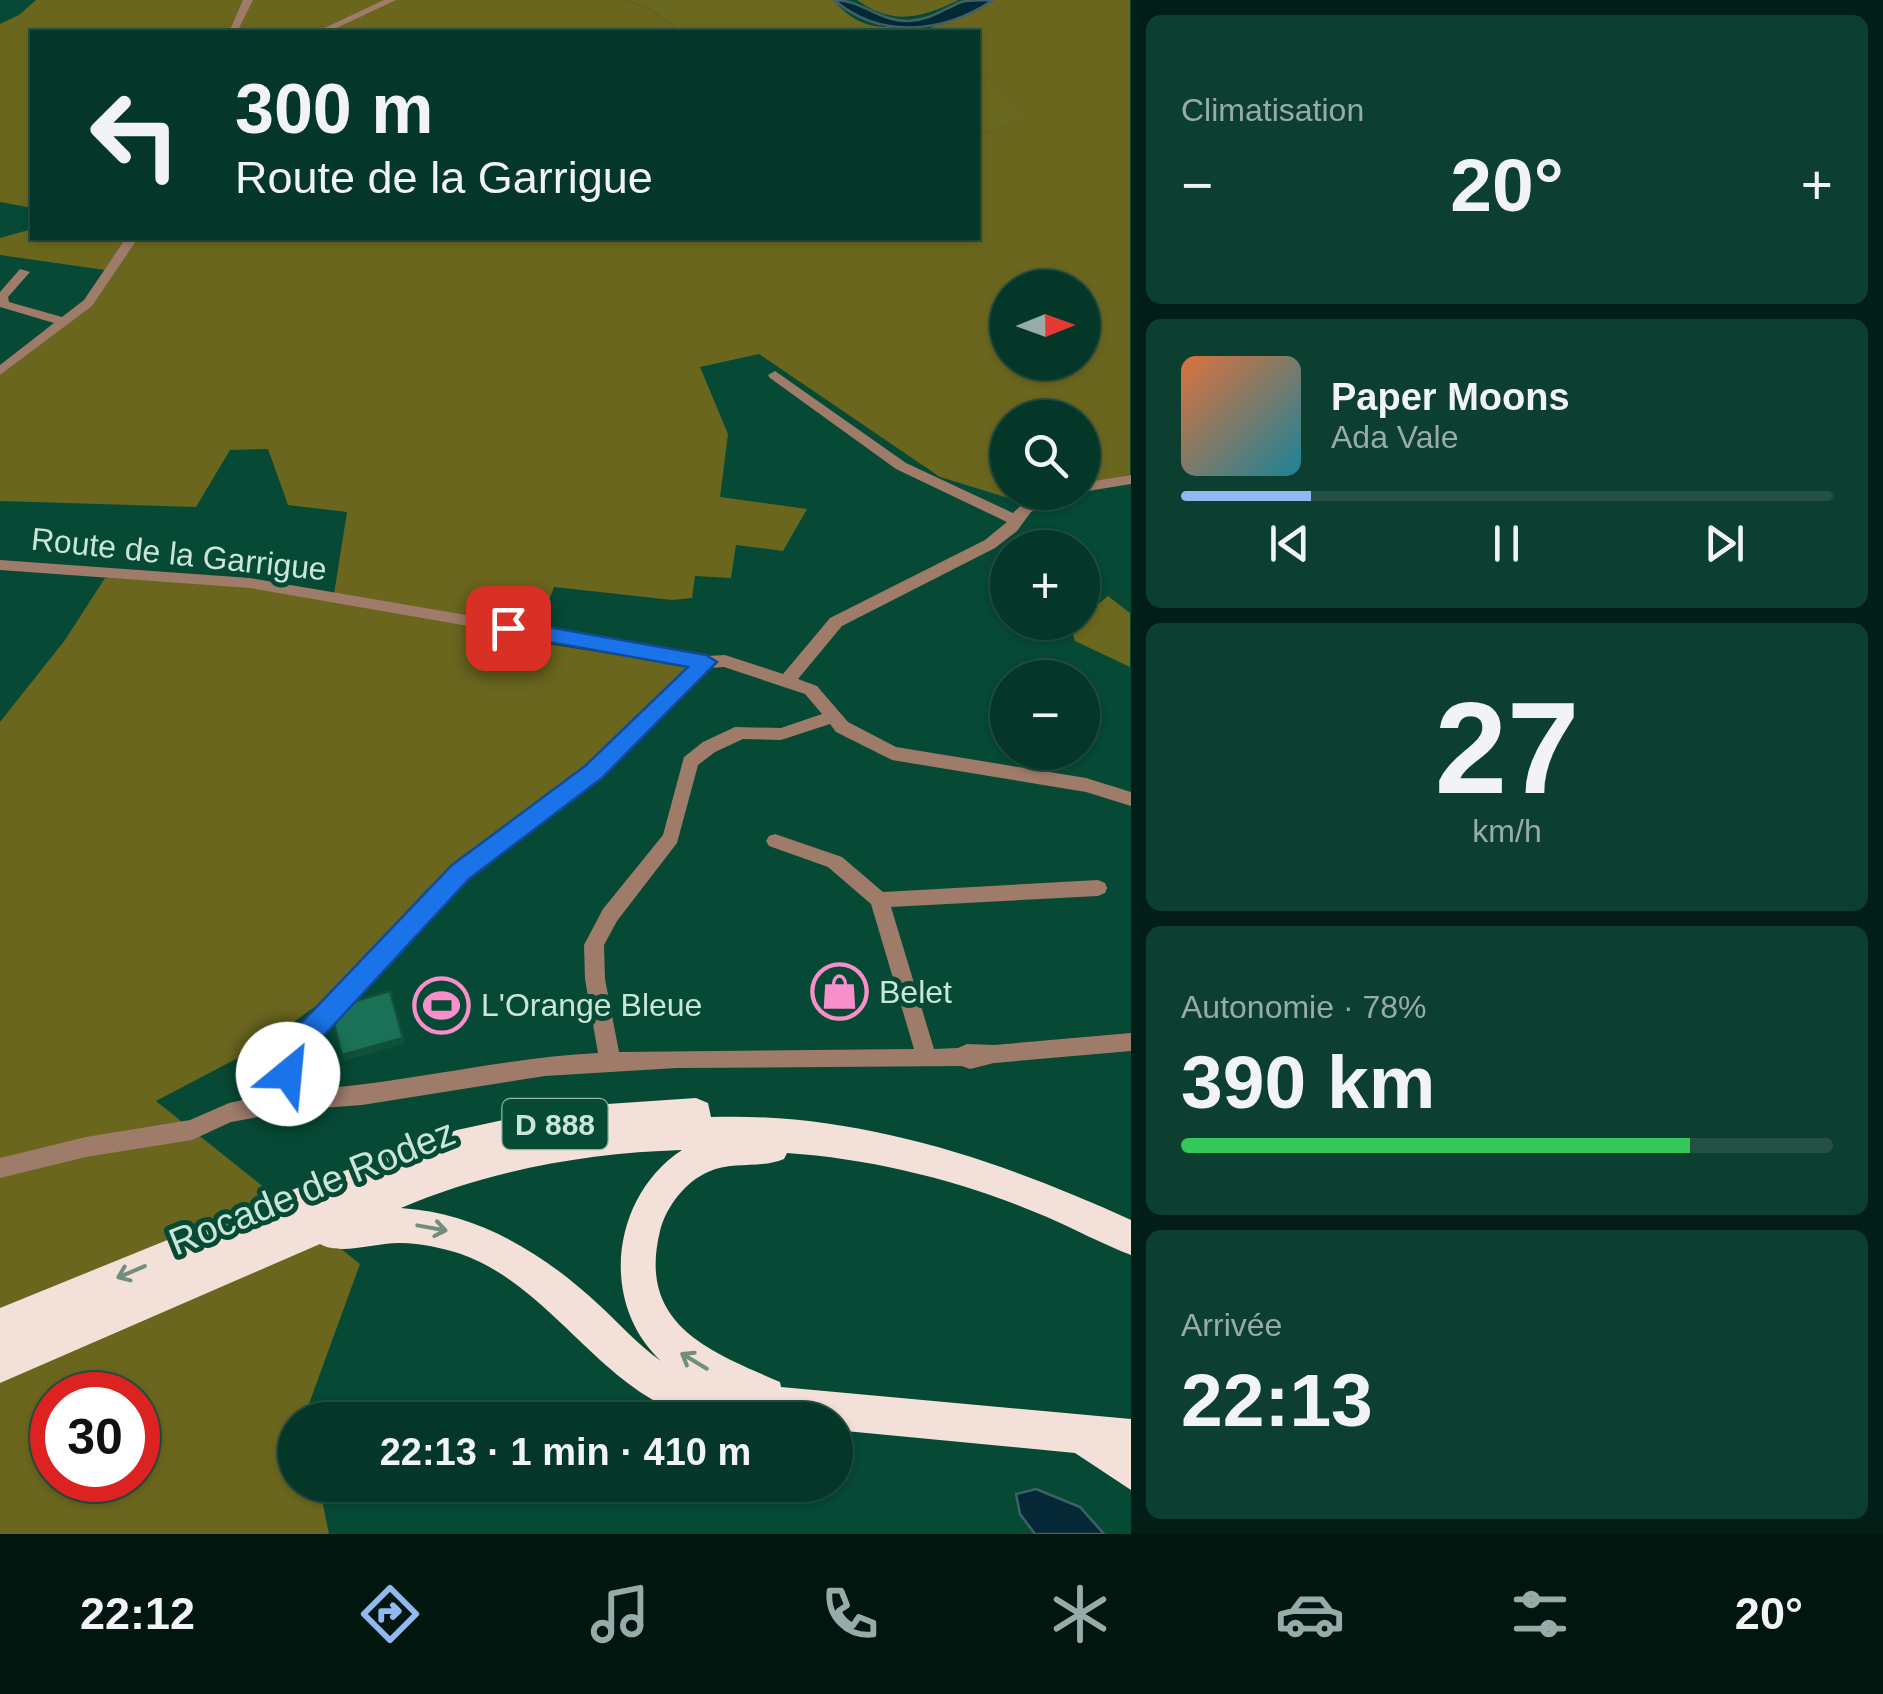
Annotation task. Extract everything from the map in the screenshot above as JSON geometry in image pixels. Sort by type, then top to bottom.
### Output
[{"type":"highway","name":"Rocade de Rodez","points":[[0,1328],[211,1238],[390,1168],[541,1126],[635,1115],[773,1115],[920,1138],[1004,1164],[1130,1217]]},
{"type":"highway","name":"Rocade de Rodez","points":[[0,1364],[466,1167],[530,1151],[644,1135],[765,1133],[882,1148],[1016,1186],[1130,1238]]},
{"type":"highway","points":[[780,1402],[688,1360],[664,1338],[647,1312],[636,1280],[639,1243],[647,1215],[667,1181],[696,1160],[772,1148],[873,1155],[929,1166],[989,1186],[1130,1246]]},
{"type":"highway","points":[[107,1318],[328,1234],[395,1223],[438,1228],[524,1266],[641,1370],[659,1380],[694,1398],[764,1402]]},
{"type":"highway","points":[[853,1410],[1130,1438]]},
{"type":"highway","points":[[1080,1433],[1130,1470]]},
{"type":"street","points":[[234,30],[248,0]]},
{"type":"street","points":[[325,30],[390,0]]},
{"type":"street","points":[[0,371],[96,292],[131,240]]},
{"type":"street","points":[[24,272],[2,296],[3,304],[62,321]]},
{"type":"street","points":[[775,375],[901,466],[1014,519]]},
{"type":"street","points":[[1100,484],[1130,478]]},
{"type":"street","points":[[788,680],[836,622],[990,544],[1012,528],[1014,519],[1024,510]]},
{"type":"street","name":"Route de la Garrigue","points":[[0,564],[250,582],[706,662],[725,661],[788,680],[819,695],[833,718],[851,733],[892,753],[1086,785],[1130,800]]},
{"type":"street","points":[[0,1168],[192,1130],[276,1087],[293,1050],[460,872],[594,772],[706,662]]},
{"type":"street","points":[[610,1062],[595,979],[594,944],[610,915],[671,838],[690,762],[709,747],[741,732],[780,734],[833,718]]},
{"type":"street","points":[[776,841],[835,862],[879,900],[928,1059]]},
{"type":"street","points":[[879,900],[1098,888]]},
{"type":"street","points":[[276,1087],[323,1100],[358,1098],[461,1078],[610,1062],[963,1057],[970,1060],[994,1054],[1130,1042]]},
{"type":"shaded area","points":[[36,0],[628,0],[651,10],[678,30],[30,30],[30,208],[0,202],[0,24],[19,15]]},
{"type":"shaded area","points":[[628,0],[833,0],[869,25],[919,30],[678,30],[651,10]]},
{"type":"shaded area","points":[[857,0],[959,0],[920,15],[895,16]]},
{"type":"shaded area","points":[[993,0],[1130,0],[1130,475],[1100,481],[1100,400],[990,400],[990,492],[940,477],[759,354],[700,367],[728,434],[720,497],[807,509],[783,551],[736,545],[731,578],[695,576],[692,598],[672,600],[554,587],[534,642],[688,666],[581,771],[426,890],[346,984],[261,1046],[156,1101],[360,1264],[310,1402],[278,1402],[278,1502],[322,1502],[329,1534],[0,1534],[0,722],[65,640],[105,578],[246,581],[334,594],[347,512],[288,505],[268,449],[230,450],[196,507],[0,501],[0,375],[91,306],[112,271],[0,255],[0,238],[30,230],[30,240],[980,240],[980,134],[1024,119],[980,70],[980,30],[925,30]]},
{"type":"shaded area","points":[[980,70],[1025,119],[980,134]]},
{"type":"shaded area","points":[[1108,596],[1130,613],[1130,667],[1075,641],[1100,640],[1100,603]]},
{"type":"water","points":[[834,0],[853,3],[887,18],[909,21],[930,17],[961,2],[993,0],[954,20],[913,27],[872,22]]},
{"type":"water","points":[[1036,1489],[1080,1507],[1104,1534],[1035,1534],[1020,1514],[1016,1494]]},
{"type":"building","points":[[390,991],[403,1038],[342,1055],[334,1024],[355,1001]]},
{"type":"place","name":"Belet","points":[[840,992]]},
{"type":"place","name":"L'Orange Bleue","points":[[442,1005]]},
{"type":"route","points":[[288,1074],[293,1050],[460,872],[594,772],[706,662],[508,628]]}]
